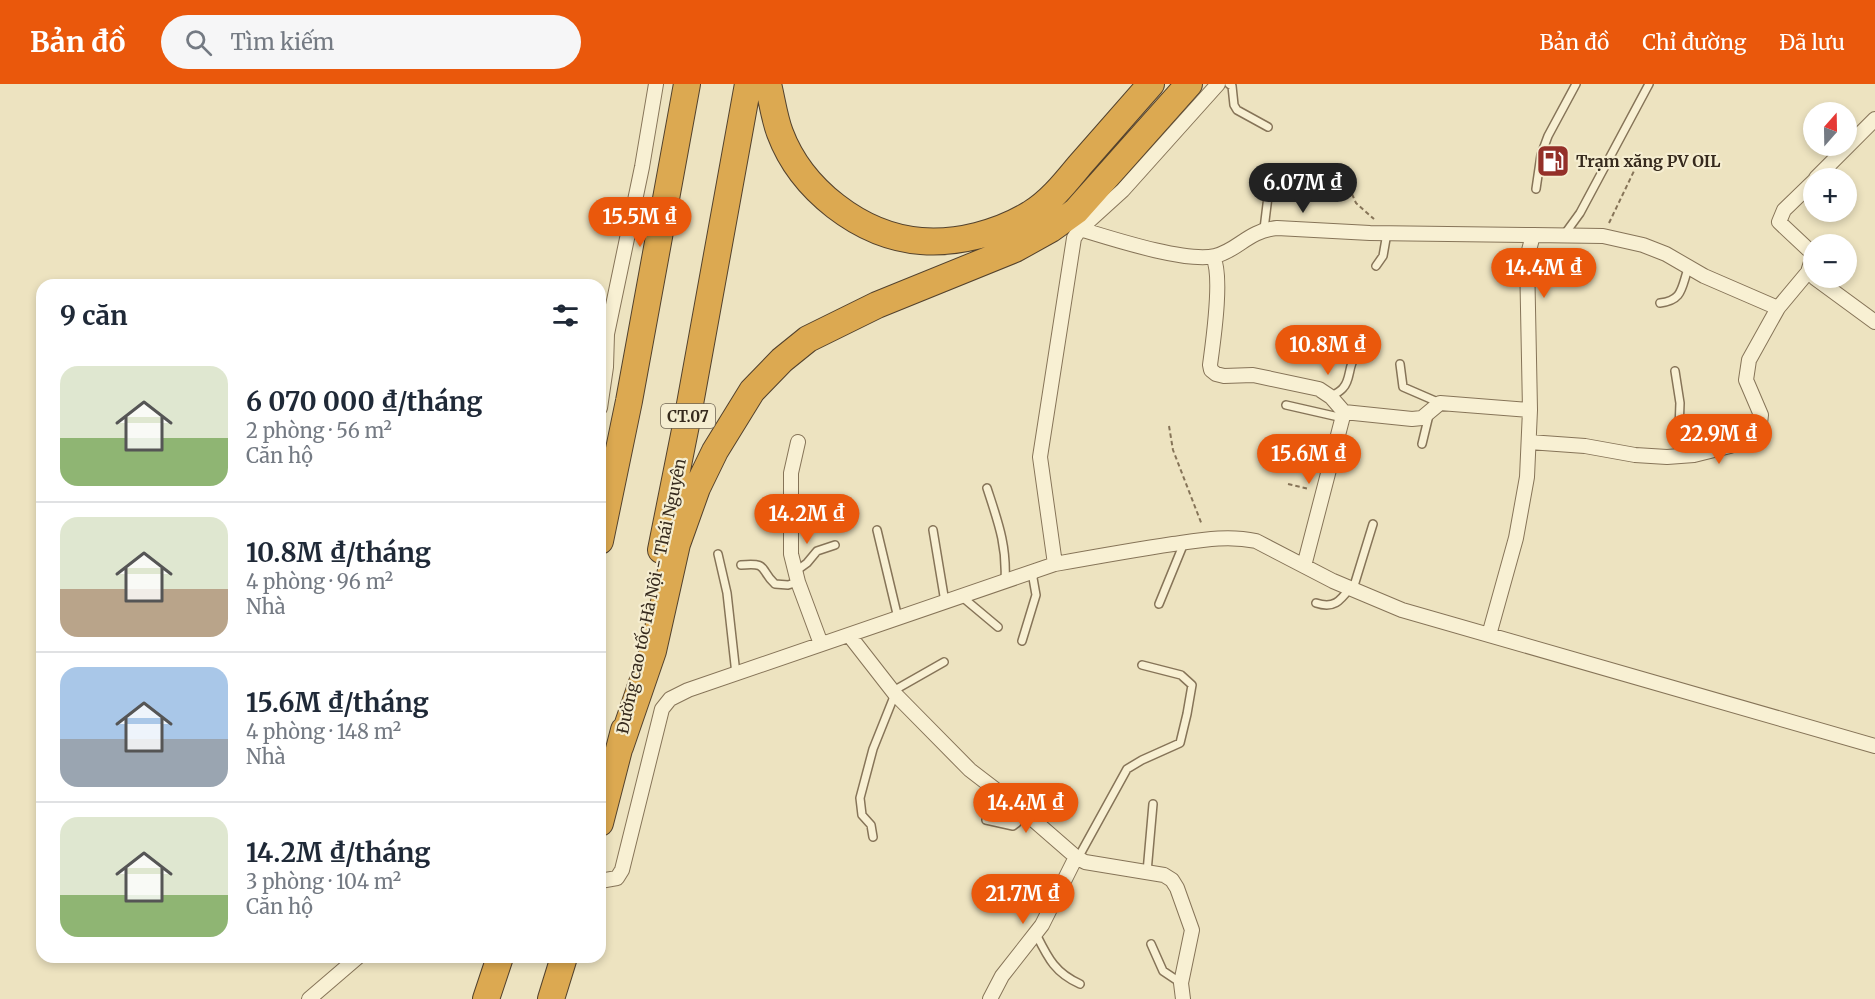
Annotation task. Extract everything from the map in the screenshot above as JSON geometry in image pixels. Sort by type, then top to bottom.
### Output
[{"type":"highway","points":[[635,368],[637,278],[673,84]]},
{"type":"highway","points":[[606,511],[687,84]]},
{"type":"highway","name":"Đường cao tốc Hà Nội - Thái Nguyên","points":[[606,800],[620,747],[688,415],[748,84]]},
{"type":"highway","points":[[768,84],[780,134],[801,170],[820,194],[841,211],[862,223],[894,235],[921,241],[975,236],[1002,228],[1032,214],[1057,191],[1150,84]]},
{"type":"highway","points":[[620,747],[653,651],[677,544],[697,488],[715,451],[752,391],[782,360],[808,339],[877,305],[1015,249],[1052,230],[1076,211],[1189,84]]},
{"type":"highway","points":[[486,999],[498,963]]},
{"type":"highway","points":[[551,999],[562,963]]},
{"type":"street","points":[[606,367],[607,334],[642,167],[656,84]]},
{"type":"street","points":[[1055,564],[1040,457],[1074,238],[1080,229],[1123,190],[1218,84]]},
{"type":"street","points":[[1827,168],[1875,119]]},
{"type":"street","points":[[1803,192],[1784,210],[1779,222],[1803,245]]},
{"type":"street","points":[[1080,229],[1178,255],[1213,256],[1254,233],[1277,228],[1383,233],[1603,236],[1643,245],[1666,254],[1704,276],[1778,308]]},
{"type":"street","points":[[1489,635],[1516,538],[1527,477],[1530,410],[1527,258],[1533,235]]},
{"type":"street","points":[[1213,256],[1216,269],[1216,322],[1211,370],[1224,376],[1249,374],[1319,388],[1331,397],[1344,415]]},
{"type":"street","points":[[1529,442],[1595,447],[1635,455],[1678,456],[1694,455],[1730,446],[1756,431],[1761,415],[1746,380],[1749,360],[1778,308],[1803,284]]},
{"type":"street","points":[[1829,288],[1875,322]]},
{"type":"street","points":[[1344,415],[1412,419],[1422,418],[1435,408],[1530,410]]},
{"type":"street","points":[[1305,566],[1344,415]]},
{"type":"street","points":[[798,442],[791,473],[791,554],[821,644]]},
{"type":"street","points":[[606,880],[617,878],[622,870],[662,709],[670,699],[688,690],[1055,564],[1203,540],[1243,538],[1256,541],[1351,589],[1402,610],[1875,746]]},
{"type":"street","points":[[849,634],[894,693],[970,770],[1022,810],[1077,858],[1164,875],[1172,880],[1177,888],[1191,930],[1181,983],[1183,999]]},
{"type":"street","points":[[990,999],[1002,976],[1036,934],[1077,858]]},
{"type":"street","points":[[309,999],[351,963]]},
{"type":"lane","points":[[1229,84],[1232,86],[1234,105],[1237,110],[1268,127]]},
{"type":"lane","points":[[1536,189],[1541,155],[1548,136],[1576,84]]},
{"type":"lane","points":[[1564,236],[1580,213],[1649,84]]},
{"type":"lane","points":[[1264,229],[1270,180]]},
{"type":"lane","points":[[1376,266],[1383,255],[1383,233]]},
{"type":"lane","points":[[1660,303],[1673,301],[1678,297],[1689,266]]},
{"type":"lane","points":[[1331,397],[1343,388],[1350,363],[1355,357],[1370,356]]},
{"type":"lane","points":[[1400,364],[1403,387],[1435,408],[1422,444]]},
{"type":"lane","points":[[1675,370],[1680,403],[1678,456]]},
{"type":"lane","points":[[1286,405],[1344,415]]},
{"type":"lane","points":[[987,488],[1005,551],[1005,581]]},
{"type":"lane","points":[[1316,603],[1333,606],[1351,589],[1373,524]]},
{"type":"lane","points":[[877,530],[898,618]]},
{"type":"lane","points":[[933,530],[945,602]]},
{"type":"lane","points":[[1159,604],[1184,543]]},
{"type":"lane","points":[[741,566],[755,564],[761,566],[772,583],[788,585],[817,551],[835,545]]},
{"type":"lane","points":[[718,554],[727,593],[736,674]]},
{"type":"lane","points":[[1022,641],[1036,596],[1033,578],[1035,571]]},
{"type":"lane","points":[[961,596],[998,627]]},
{"type":"lane","points":[[873,837],[871,825],[862,815],[860,798],[873,749],[894,693],[944,662]]},
{"type":"lane","points":[[1077,858],[1127,769],[1180,743],[1192,685],[1181,675],[1142,664]]},
{"type":"lane","points":[[1148,872],[1153,804]]},
{"type":"lane","points":[[986,820],[1013,826],[1017,823],[1022,810]]},
{"type":"lane","points":[[1036,934],[1056,969],[1080,984]]},
{"type":"lane","points":[[1151,944],[1163,971],[1181,983]]},
{"type":"path","points":[[1603,236],[1634,171]]},
{"type":"path","points":[[1352,194],[1356,203],[1374,218],[1383,233]]},
{"type":"path","points":[[1169,426],[1173,450],[1200,515],[1203,540]]},
{"type":"path","points":[[1288,484],[1323,493]]},
{"type":"place","name":"Trạm xăng PV OIL","points":[[1553,161]]}]
